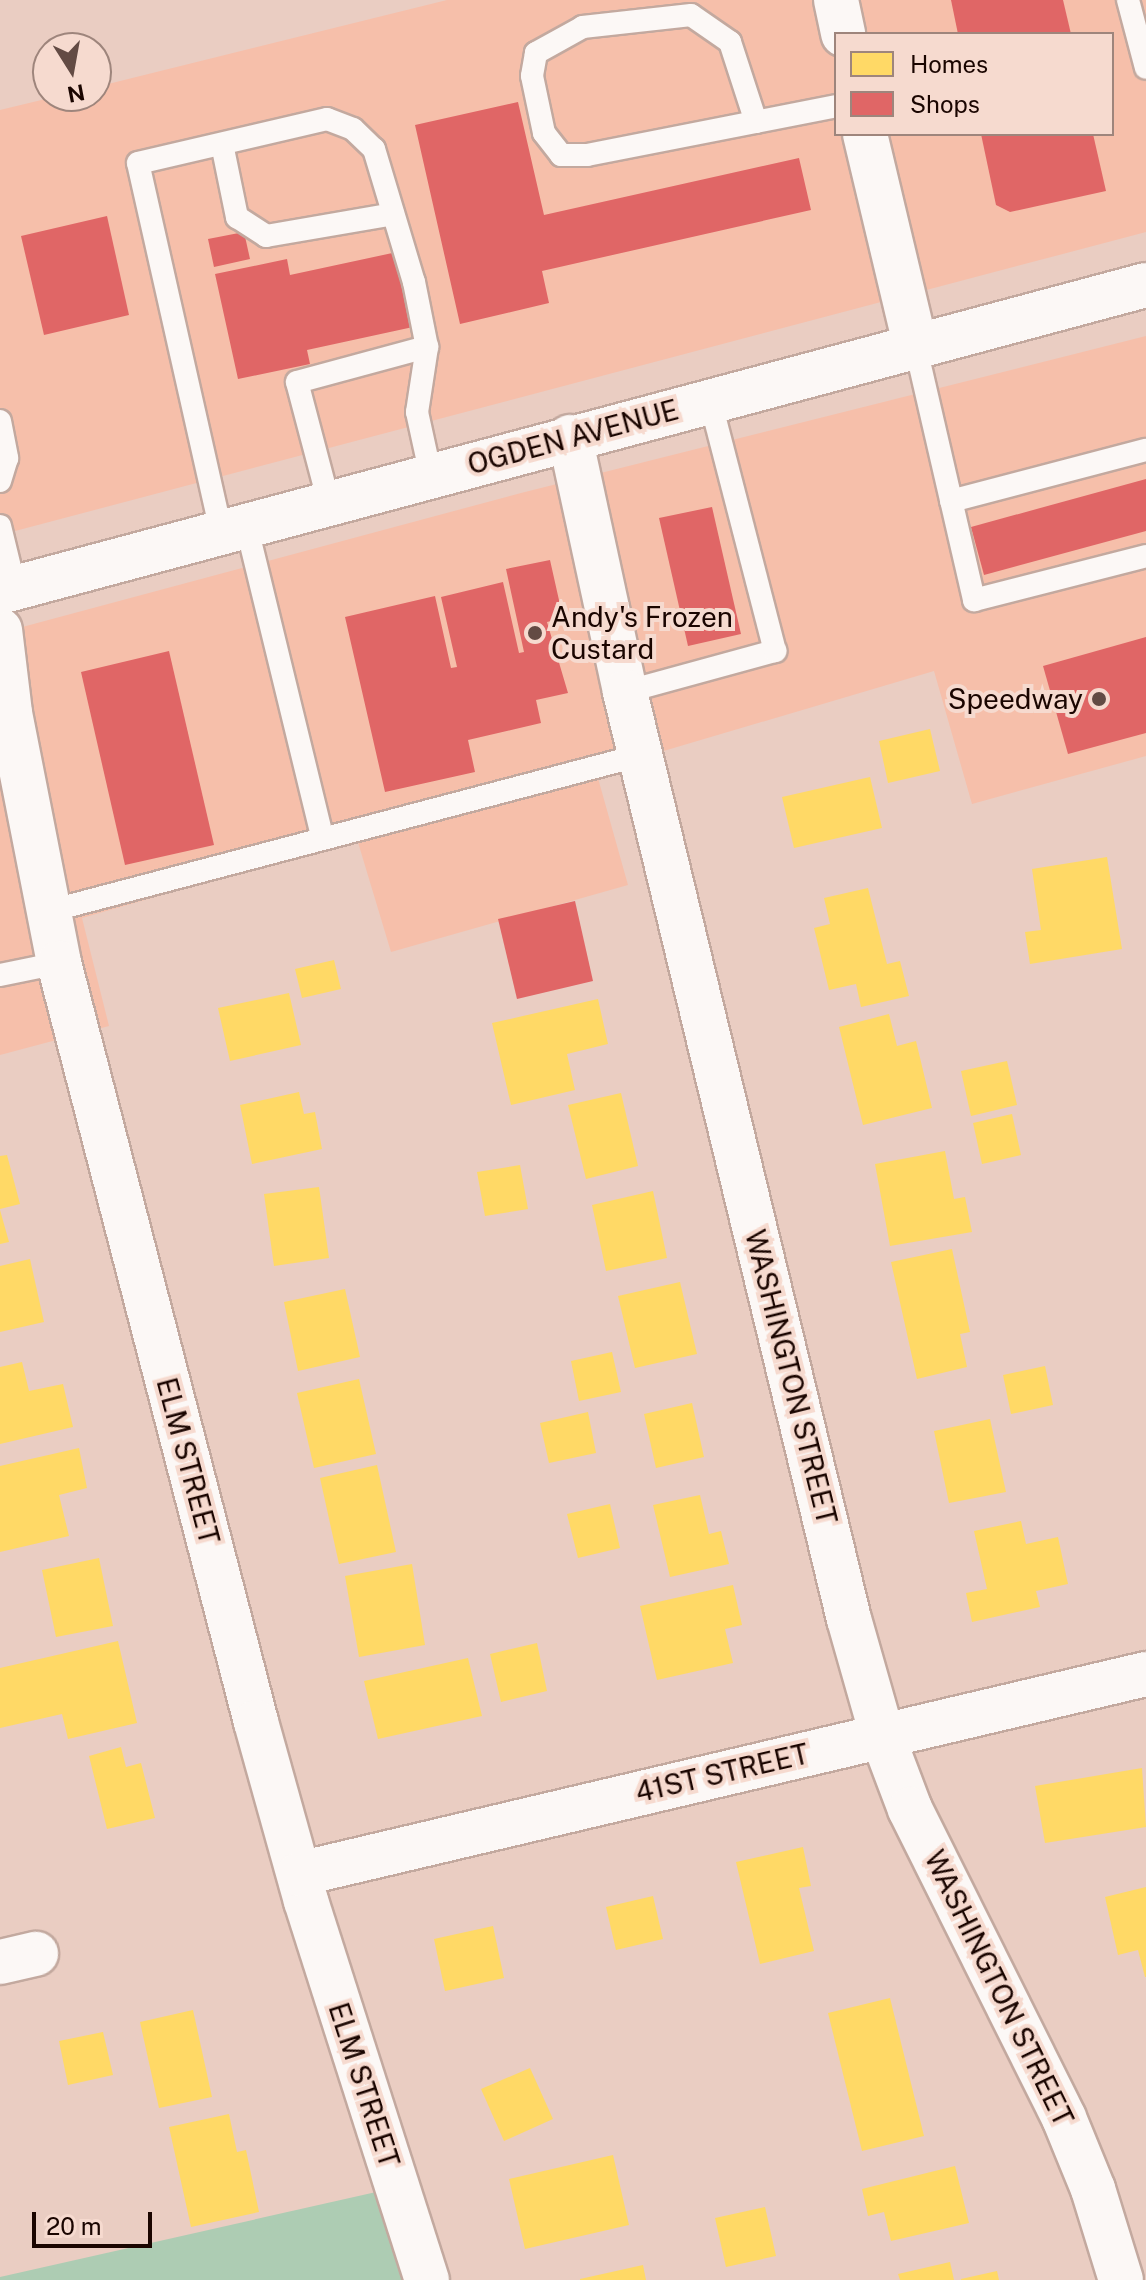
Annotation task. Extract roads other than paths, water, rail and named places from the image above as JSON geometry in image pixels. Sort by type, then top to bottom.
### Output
[{"type":"street","points":[[836,0],[843,32]]},
{"type":"street","points":[[865,136],[915,344]]},
{"type":"street","name":"OGDEN AVENUE","points":[[8,590],[915,344],[1146,285]]},
{"type":"street","name":"WASHINGTON STREET","points":[[570,437],[625,692],[845,1604],[882,1735],[910,1809],[1064,2118],[1093,2189],[1121,2280]]},
{"type":"street","name":"ELM STREET","points":[[0,630],[5,714],[59,963],[299,1874],[427,2280]]},
{"type":"street","name":"41ST STREET","points":[[299,1874],[1146,1674]]},
{"type":"lane","points":[[1128,0],[1146,68]]},
{"type":"lane","points":[[756,122],[730,42],[691,15],[583,27],[536,53],[532,76],[544,133],[561,155],[587,155],[756,122],[834,106]]},
{"type":"lane","points":[[323,839],[233,528],[138,163],[327,119],[353,129],[374,149],[427,347],[417,412],[431,476]]},
{"type":"lane","points":[[222,144],[237,217],[266,236],[393,214]]},
{"type":"lane","points":[[915,344],[974,600],[1146,556]]},
{"type":"lane","points":[[329,503],[297,382],[427,347]]},
{"type":"lane","points":[[625,692],[775,651],[710,399]]},
{"type":"lane","points":[[0,421],[7,458],[0,481]]},
{"type":"lane","points":[[951,501],[1146,450]]},
{"type":"lane","points":[[0,526],[8,590]]},
{"type":"lane","points":[[46,912],[641,755]]},
{"type":"lane","points":[[0,975],[59,963]]},
{"type":"place","name":"Andy's Frozen Custard","points":[[535,633]]},
{"type":"place","name":"Speedway","points":[[1099,699]]}]
